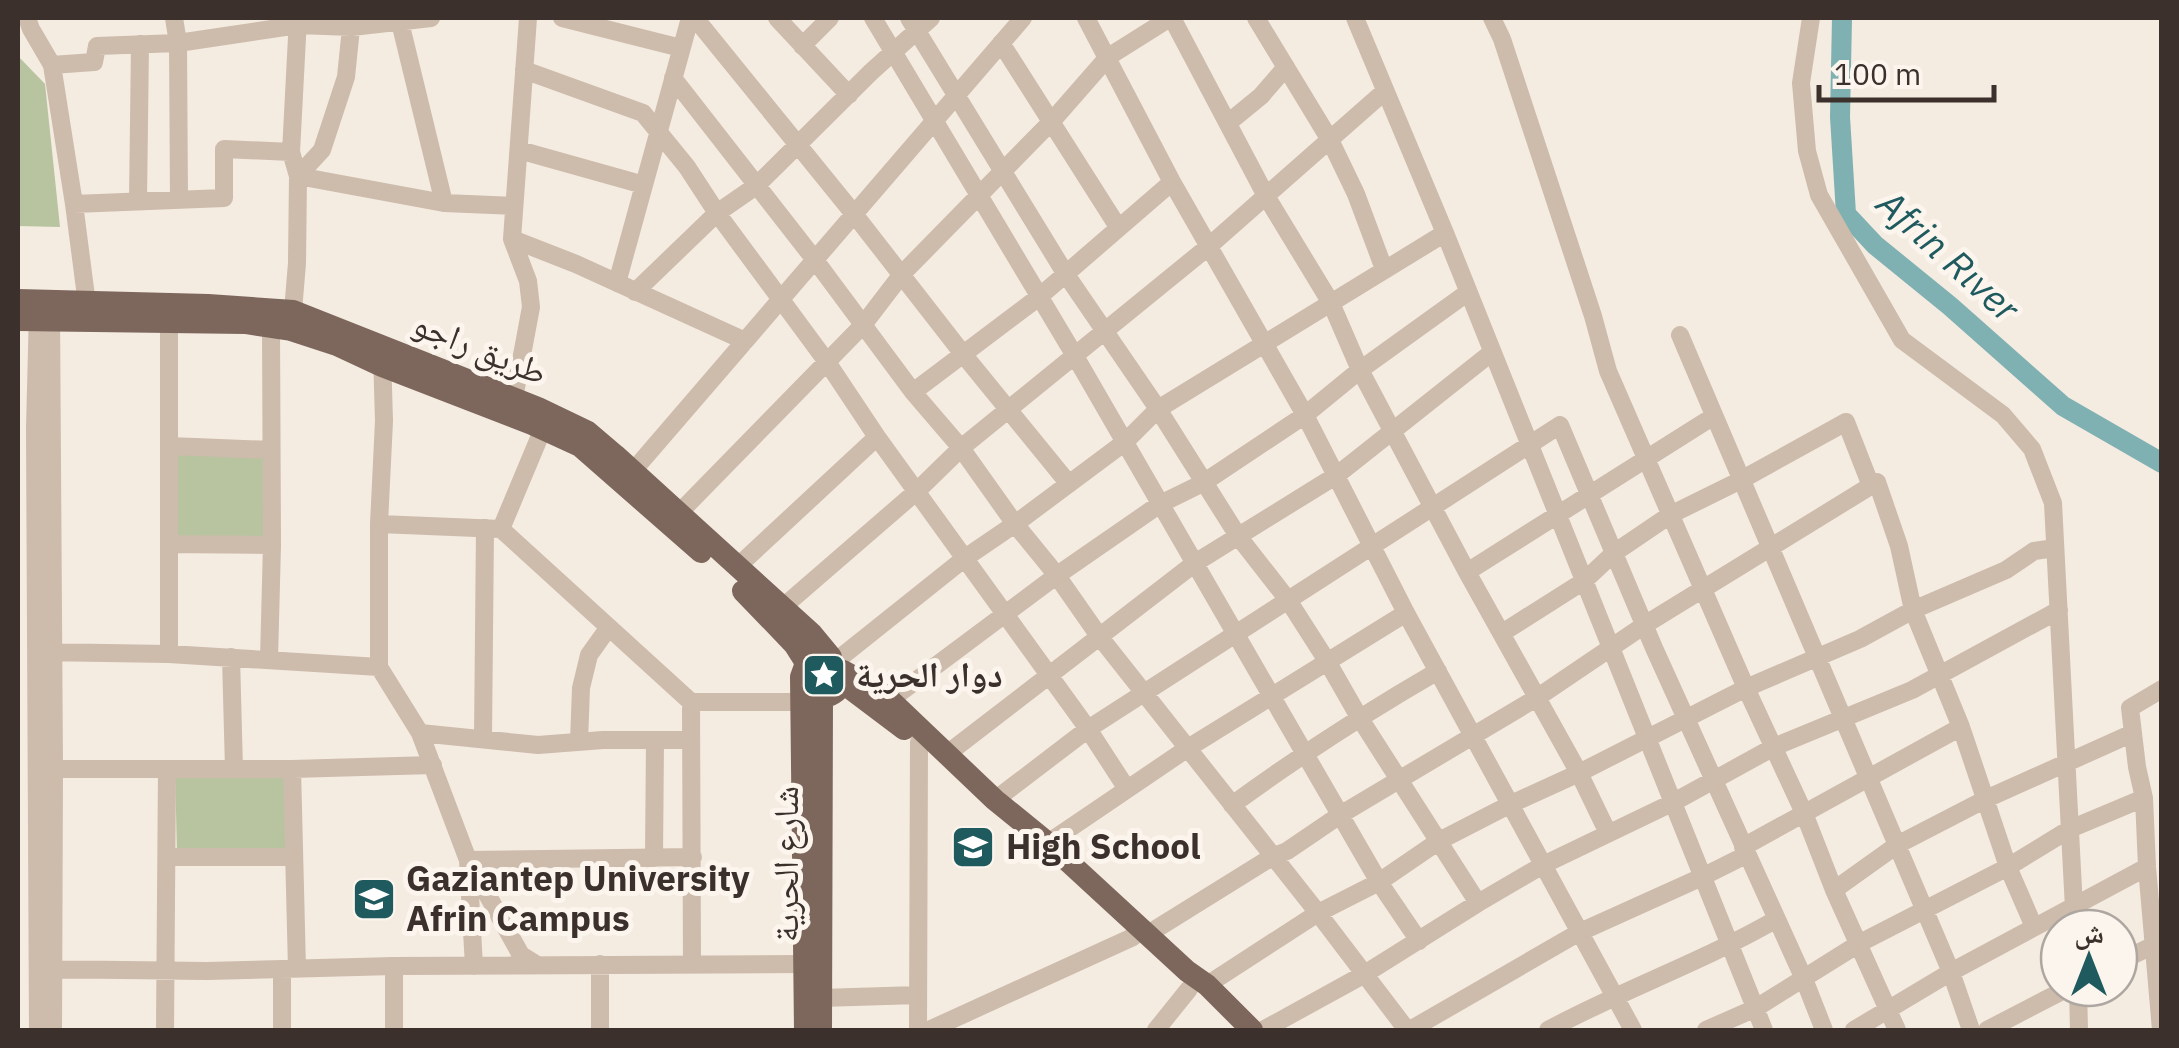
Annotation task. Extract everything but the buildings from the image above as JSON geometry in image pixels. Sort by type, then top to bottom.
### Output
[{"type":"main road","name":"طريق راجو","points":[[36,310],[87,304],[208,305],[293,311],[382,356],[546,421],[588,432],[812,634],[838,668],[920,742],[1141,936],[1188,970],[1236,1030]]},
{"type":"main road","name":"طريق راجو","points":[[36,310],[169,323],[271,326],[514,398],[580,446],[762,609],[794,644],[808,686]]},
{"type":"main road","points":[[818,656],[838,668],[837,693],[808,686],[818,656]]},
{"type":"main road","name":"طريق راجو","points":[[838,668],[890,700],[994,800],[1048,843],[1141,936]]},
{"type":"main road","name":"شارع الحرية","points":[[808,686],[812,892],[822,1030]]},
{"type":"main road","name":"شارع الحرية","points":[[805,1030],[804,964],[812,892]]},
{"type":"main road","name":"طريق راجو","points":[[1198,987],[1252,1030]]},
{"type":"street","points":[[27,18],[52,65],[87,304]]},
{"type":"street","points":[[174,18],[178,42],[179,200]]},
{"type":"street","points":[[52,65],[94,62],[97,46],[178,42],[298,21],[431,18]]},
{"type":"street","points":[[514,398],[531,308],[528,281],[512,239],[528,18]]},
{"type":"street","points":[[562,18],[681,48]]},
{"type":"street","points":[[617,283],[692,18]]},
{"type":"street","points":[[692,18],[1069,484]]},
{"type":"street","points":[[777,18],[849,95]]},
{"type":"street","points":[[802,46],[830,18]]},
{"type":"street","points":[[873,18],[1075,356],[1379,882],[1419,941]]},
{"type":"street","points":[[634,471],[1023,18]]},
{"type":"street","points":[[1086,18],[1172,182],[1305,416],[1509,805],[1633,1030]]},
{"type":"street","points":[[680,512],[863,325],[902,274],[1052,121],[1108,57],[1171,18],[1266,196],[1332,303],[1392,432],[1608,833]]},
{"type":"street","points":[[1256,18],[1330,140],[1356,194],[1384,269]]},
{"type":"street","points":[[1355,18],[1764,1030]]},
{"type":"street","points":[[1492,18],[1608,371],[1897,1030]]},
{"type":"street","points":[[1811,18],[1800,83],[1807,151],[1819,195],[1902,340],[2003,415],[2032,449],[2053,503],[2074,908]]},
{"type":"street","points":[[399,19],[444,203]]},
{"type":"street","points":[[293,311],[298,176],[291,152],[298,21]]},
{"type":"street","points":[[298,176],[322,150],[346,77],[352,22]]},
{"type":"street","points":[[635,292],[717,213],[756,186],[920,22],[955,96],[1065,273],[1238,536],[1288,600],[1478,903]]},
{"type":"street","points":[[1002,42],[1118,227]]},
{"type":"street","points":[[138,200],[140,44]]},
{"type":"street","points":[[1228,123],[1286,67]]},
{"type":"street","points":[[524,70],[643,114],[687,167],[828,362],[1127,789]]},
{"type":"street","points":[[674,78],[913,392],[961,448],[1099,636],[1408,1030],[1578,933],[1702,877],[1804,813],[1961,727]]},
{"type":"street","points":[[783,607],[961,448],[1208,247],[1385,91]]},
{"type":"street","points":[[74,204],[224,198],[224,149],[291,152]]},
{"type":"street","points":[[518,150],[644,185]]},
{"type":"street","points":[[298,176],[444,203],[514,206]]},
{"type":"street","points":[[913,392],[1039,297],[1172,182]]},
{"type":"street","points":[[838,668],[965,558],[1125,442],[1158,409],[1445,233]]},
{"type":"street","points":[[512,239],[745,341]]},
{"type":"street","points":[[890,700],[1004,613],[1160,504],[1202,483],[1305,416],[1360,370],[1467,293]]},
{"type":"street","points":[[36,310],[26,428],[37,611],[44,652]]},
{"type":"street","points":[[36,310],[46,738],[45,969],[53,1030]]},
{"type":"street","points":[[169,323],[169,654]]},
{"type":"street","points":[[268,659],[271,326]]},
{"type":"street","points":[[1680,335],[1951,972],[1972,1030]]},
{"type":"street","points":[[947,754],[1195,563],[1337,476],[1491,353]]},
{"type":"street","points":[[382,356],[378,667],[420,734],[468,860],[520,956],[537,965]]},
{"type":"street","points":[[1467,572],[1714,416]]},
{"type":"street","points":[[483,738],[493,528],[546,421]]},
{"type":"street","points":[[1502,633],[1584,581],[1614,553],[1670,515],[1846,422],[1871,486]]},
{"type":"street","points":[[994,800],[1088,729],[1560,425],[1824,1030]]},
{"type":"street","points":[[737,567],[877,436]]},
{"type":"street","points":[[170,446],[272,450]]},
{"type":"street","points":[[930,1030],[1141,936],[1538,697],[1646,624],[1877,482],[1899,546],[1913,610],[1961,727],[2008,867],[2034,927]]},
{"type":"street","points":[[378,524],[493,528],[691,702],[692,964]]},
{"type":"street","points":[[169,544],[272,545]]},
{"type":"street","points":[[1156,1030],[1198,987],[1379,882],[1439,840],[1746,688],[1860,640],[1913,610],[2006,570],[2034,551],[2055,548]]},
{"type":"street","points":[[18,609],[37,611]]},
{"type":"street","points":[[1262,1030],[1364,975],[1543,865],[1672,803],[1774,747],[1912,690],[2059,610]]},
{"type":"street","points":[[1048,843],[1188,748],[1406,612]]},
{"type":"street","points":[[579,742],[581,688],[589,655],[609,627]]},
{"type":"street","points":[[44,652],[169,654],[378,667]]},
{"type":"street","points":[[231,657],[234,770]]},
{"type":"street","points":[[1232,805],[1304,752],[1438,671]]},
{"type":"street","points":[[691,702],[808,686]]},
{"type":"street","points":[[2161,1030],[2144,798],[2130,708],[2162,689]]},
{"type":"street","points":[[1834,890],[1898,846],[1986,799],[2133,733]]},
{"type":"street","points":[[420,734],[538,745],[691,740]]},
{"type":"street","points":[[18,737],[46,738]]},
{"type":"street","points":[[38,1030],[45,969],[54,770],[46,738]]},
{"type":"street","points":[[654,858],[655,740]]},
{"type":"street","points":[[918,1030],[920,742]]},
{"type":"street","points":[[54,770],[292,770],[433,765]]},
{"type":"street","points":[[165,1030],[167,770]]},
{"type":"street","points":[[282,1030],[294,857],[292,770]]},
{"type":"street","points":[[1706,1030],[1756,1008],[1860,943],[2008,867],[2070,829],[2144,798]]},
{"type":"street","points":[[167,857],[294,857]]},
{"type":"street","points":[[468,860],[693,858]]},
{"type":"street","points":[[468,860],[474,966]]},
{"type":"street","points":[[1854,1030],[1951,972],[2147,868]]},
{"type":"street","points":[[1548,1030],[1730,946],[1775,920]]},
{"type":"street","points":[[2139,952],[2154,945]]},
{"type":"street","points":[[600,964],[600,1030]]},
{"type":"street","points":[[45,969],[804,964]]},
{"type":"street","points":[[394,966],[394,1030]]},
{"type":"street","points":[[820,998],[918,995]]},
{"type":"street","points":[[1988,1030],[2039,1003]]},
{"type":"green space","points":[[18,56],[45,84],[60,227],[18,226]]},
{"type":"green space","points":[[171,448],[270,451],[270,544],[171,542]]},
{"type":"green space","points":[[284,765],[286,852],[177,855],[175,768]]},
{"type":"waterway","name":"Afrin Rıver","points":[[1842,18],[1840,117],[1846,214],[1875,245],[2063,406],[2162,463]]},
{"type":"place","name":"دوار الحرية","points":[[824,675]]},
{"type":"place","name":"High School","points":[[973,847]]},
{"type":"place","name":"Gaziantep University Afrin Campus","points":[[374,899]]}]
